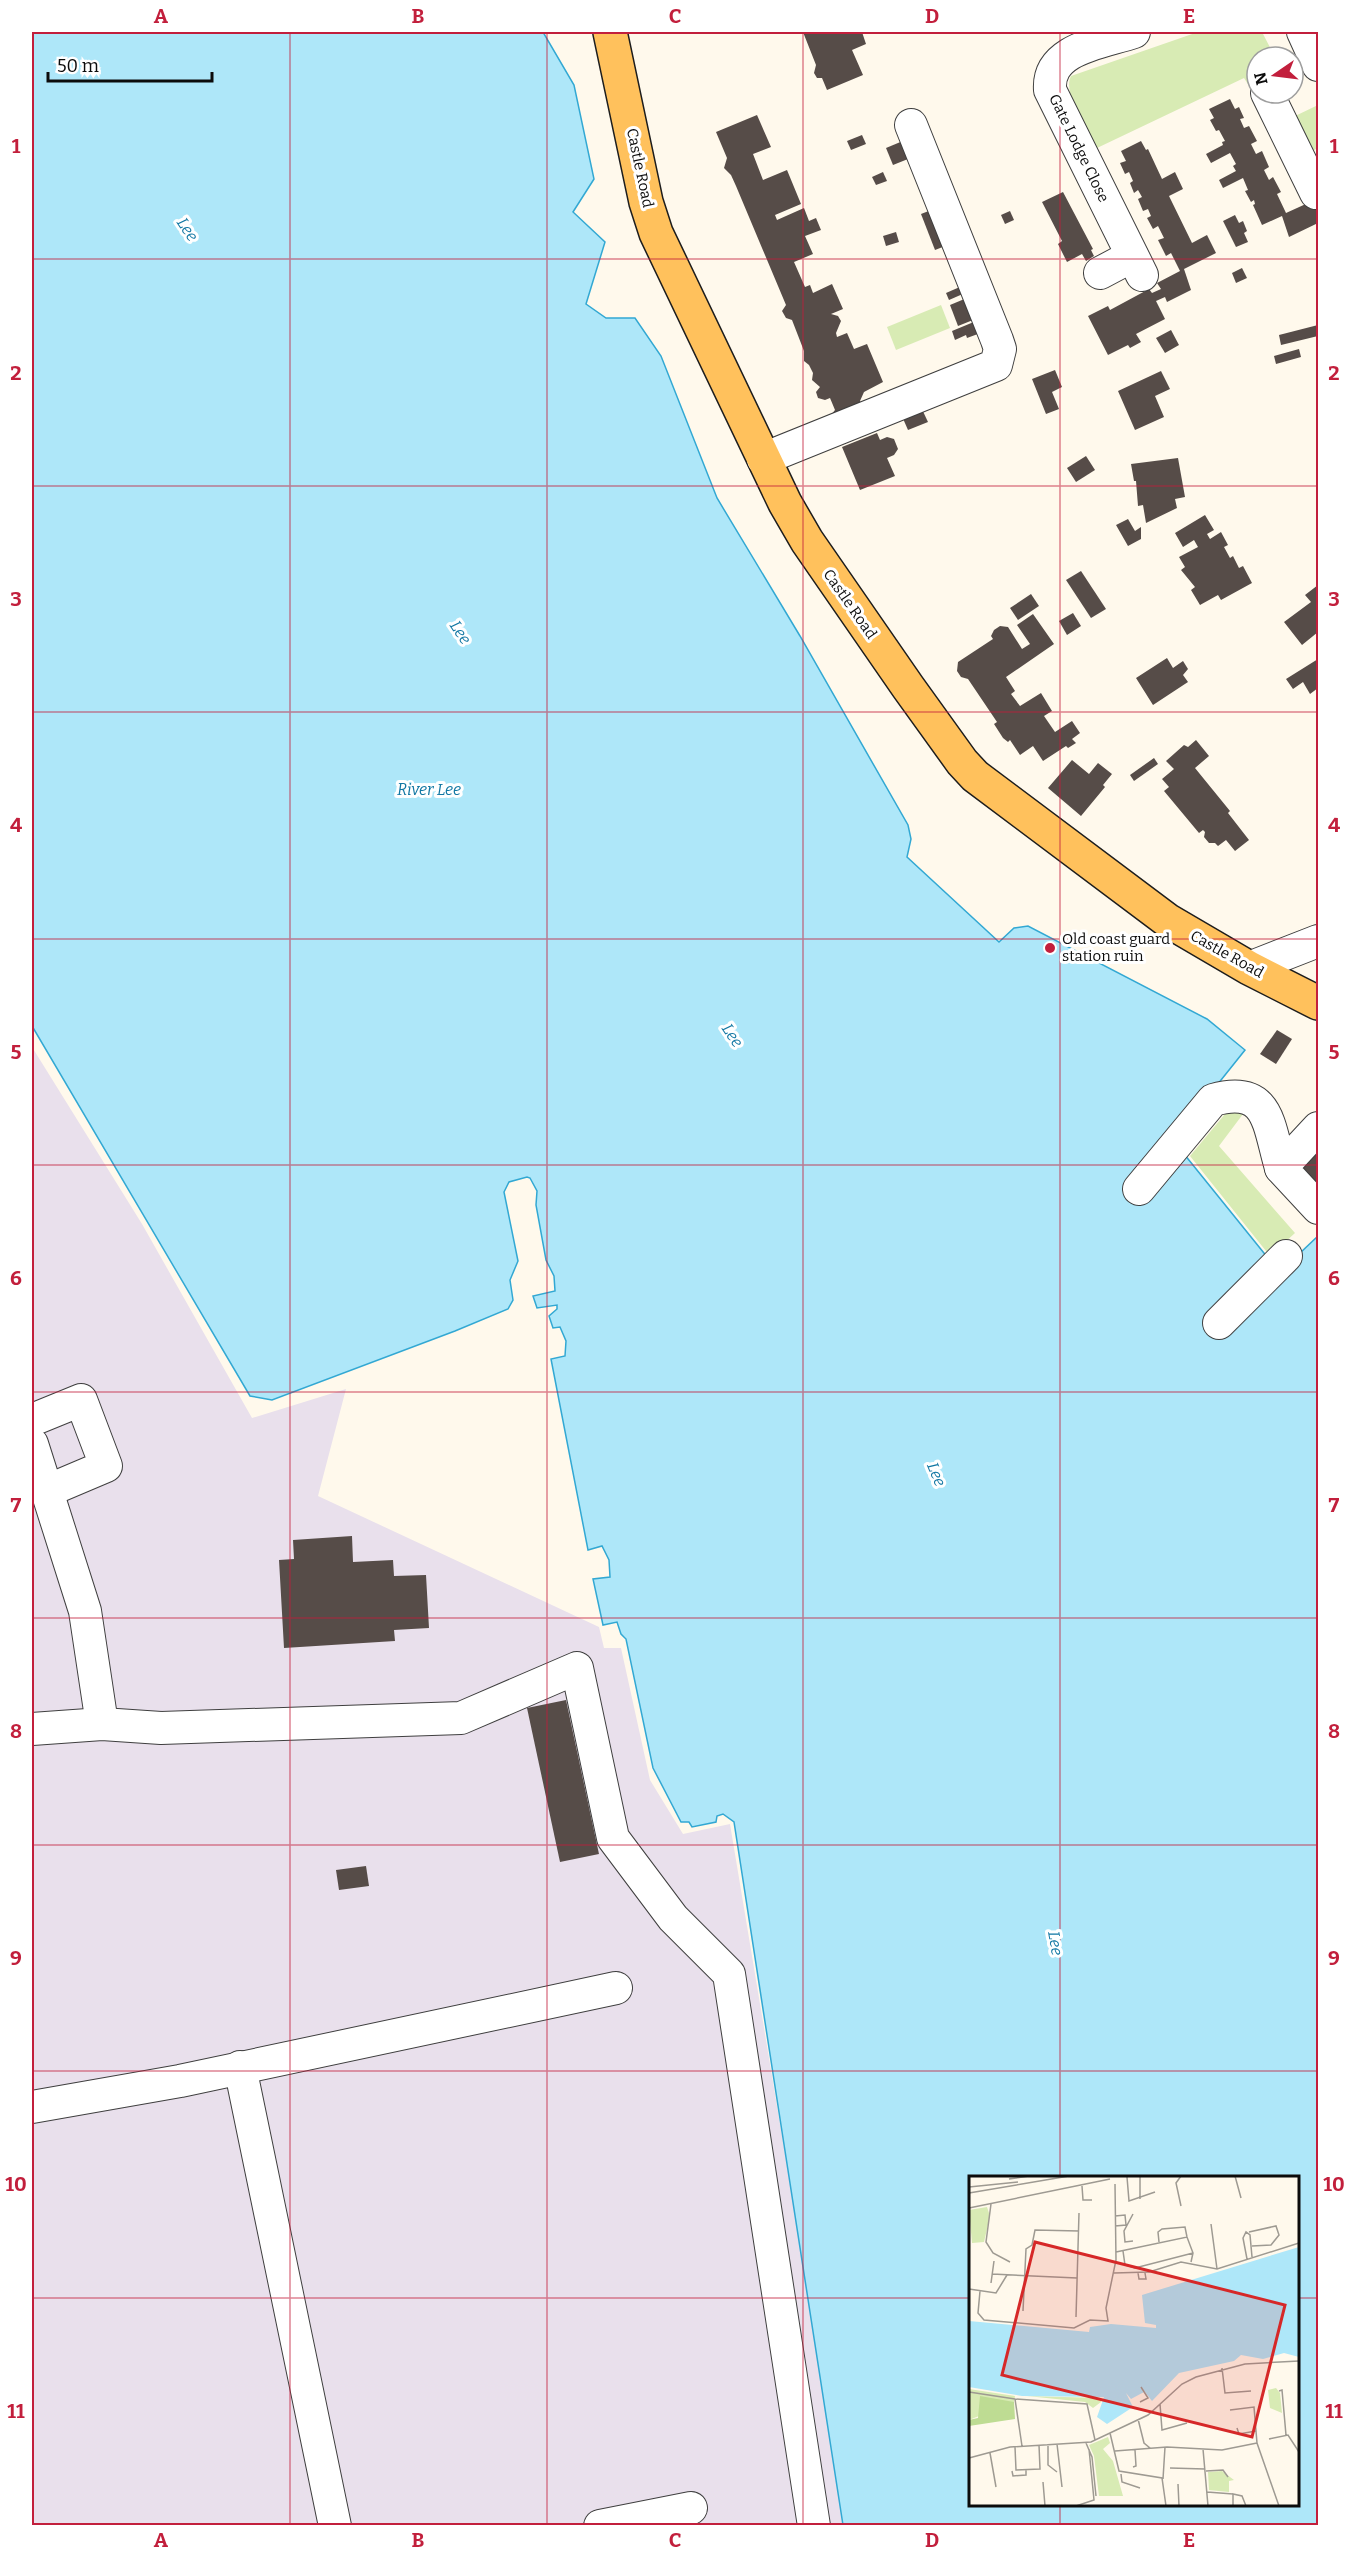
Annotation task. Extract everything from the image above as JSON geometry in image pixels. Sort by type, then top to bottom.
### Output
[{"type":"main road","name":"Castle Road","points":[[609,32],[646,202],[656,233],[785,503],[813,550],[908,687],[969,769],[1005,800],[1167,920],[1249,968],[1318,1003]]},
{"type":"street","name":"Gate Lodge Close","points":[[1100,273],[1137,265],[1050,90],[1049,80],[1055,65],[1062,58],[1134,32]]},
{"type":"street","points":[[1303,32],[1318,65]]},
{"type":"street","points":[[1274,105],[1312,172]]},
{"type":"street","points":[[763,459],[996,365],[1000,349],[997,340],[911,125]]},
{"type":"street","points":[[1249,968],[1318,941]]},
{"type":"street","points":[[1139,1189],[1213,1100],[1223,1097],[1251,1099],[1262,1106],[1281,1168],[1318,1208]]},
{"type":"street","points":[[1281,1168],[1318,1128]]},
{"type":"street","points":[[1219,1323],[1286,1256]]},
{"type":"street","points":[[32,1419],[81,1400],[106,1466],[47,1491]]},
{"type":"street","points":[[32,1444],[85,1611],[102,1724]]},
{"type":"street","points":[[32,1729],[102,1724],[162,1728],[462,1718],[577,1668],[613,1838],[673,1918],[729,1974],[814,2526]]},
{"type":"street","points":[[32,2107],[180,2081],[616,1988]]},
{"type":"street","points":[[240,2067],[335,2526]]},
{"type":"street","points":[[600,2526],[691,2508]]},
{"type":"shaded area","points":[[32,1047],[142,1224],[252,1418],[346,1389],[318,1496],[599,1627],[604,1648],[621,1648],[650,1780],[683,1834],[730,1824],[809,2298],[843,2525],[32,2525]]},
{"type":"green space","points":[[1198,32],[1262,32],[1269,45],[1245,45],[1245,80],[1244,78],[1097,148],[1073,102],[1069,84],[1071,76]]},
{"type":"green space","points":[[1318,105],[1318,148],[1308,153],[1291,118]]},
{"type":"green space","points":[[941,305],[950,328],[896,350],[887,327]]},
{"type":"green space","points":[[1230,1108],[1244,1109],[1243,1114],[1219,1146],[1295,1233],[1270,1256],[1190,1156]]},
{"type":"water","name":"River Lee","points":[[32,32],[543,32],[574,85],[594,179],[573,212],[605,242],[586,304],[606,318],[635,318],[661,356],[717,498],[800,636],[908,825],[911,839],[907,857],[999,942],[1014,928],[1028,926],[1207,1019],[1245,1050],[1185,1125],[1180,1149],[1272,1263],[1222,1327],[1318,1236],[1318,2525],[843,2525],[734,1822],[723,1814],[717,1816],[716,1822],[692,1827],[689,1822],[681,1822],[653,1768],[626,1639],[621,1634],[617,1622],[603,1625],[593,1579],[610,1577],[609,1560],[602,1546],[588,1550],[551,1359],[565,1356],[566,1341],[560,1327],[553,1328],[549,1316],[557,1309],[557,1305],[537,1308],[533,1296],[555,1291],[554,1276],[546,1260],[536,1205],[537,1191],[530,1178],[509,1182],[504,1192],[518,1261],[510,1280],[513,1300],[508,1309],[272,1400],[250,1396],[32,1026]]},
{"type":"building","points":[[803,32],[862,32],[866,44],[852,50],[863,75],[827,90],[822,78],[817,78],[814,73],[816,65]]},
{"type":"building","points":[[1230,99],[1235,109],[1239,107],[1244,118],[1240,119],[1244,128],[1249,126],[1257,141],[1251,144],[1256,154],[1262,151],[1269,167],[1264,170],[1269,180],[1273,177],[1281,192],[1277,194],[1286,213],[1308,203],[1318,203],[1318,223],[1289,237],[1282,216],[1262,225],[1253,205],[1254,200],[1251,202],[1245,191],[1248,190],[1243,178],[1223,188],[1219,180],[1236,171],[1233,166],[1236,164],[1230,153],[1211,163],[1206,154],[1223,145],[1222,142],[1225,141],[1210,120],[1214,118],[1209,109]]},
{"type":"building","points":[[757,115],[771,147],[753,154],[763,180],[787,170],[801,204],[775,215],[777,220],[804,208],[809,221],[816,218],[821,230],[805,236],[813,254],[794,262],[805,287],[810,285],[813,293],[832,284],[843,309],[831,314],[838,316],[841,321],[836,333],[837,337],[847,333],[854,349],[867,344],[883,382],[864,392],[860,401],[864,409],[831,415],[835,410],[830,398],[825,400],[818,398],[816,392],[820,387],[812,380],[813,373],[804,361],[804,351],[792,320],[786,318],[782,311],[786,305],[736,186],[731,175],[724,168],[727,158],[716,132]]},
{"type":"building","points":[[862,135],[866,144],[851,150],[847,141]]},
{"type":"building","points":[[910,138],[918,155],[893,165],[886,148]]},
{"type":"building","points":[[1141,141],[1146,150],[1148,149],[1162,179],[1175,172],[1183,189],[1169,196],[1192,243],[1207,235],[1216,253],[1184,269],[1191,290],[1167,302],[1165,297],[1156,301],[1165,319],[1136,334],[1141,342],[1130,348],[1128,345],[1108,355],[1088,316],[1108,306],[1110,310],[1149,289],[1152,293],[1161,289],[1157,283],[1180,271],[1171,253],[1166,256],[1158,240],[1164,238],[1158,226],[1153,229],[1147,218],[1151,216],[1148,209],[1143,211],[1138,199],[1142,197],[1138,190],[1134,193],[1130,183],[1133,181],[1129,172],[1125,174],[1120,163],[1126,161],[1121,151]]},
{"type":"building","points":[[883,172],[887,181],[876,185],[872,177]]},
{"type":"building","points":[[1063,192],[1093,249],[1091,250],[1094,256],[1086,261],[1082,254],[1067,262],[1058,244],[1062,241],[1042,202]]},
{"type":"building","points":[[939,207],[953,243],[935,250],[921,214]]},
{"type":"building","points":[[1010,211],[1014,220],[1005,224],[1001,215]]},
{"type":"building","points":[[1235,215],[1239,223],[1243,221],[1247,231],[1244,233],[1248,242],[1236,247],[1223,221]]},
{"type":"building","points":[[896,232],[899,242],[886,246],[883,236]]},
{"type":"building","points":[[1242,268],[1247,278],[1236,283],[1232,273]]},
{"type":"building","points":[[969,283],[972,290],[949,300],[946,293]]},
{"type":"building","points":[[974,295],[983,316],[958,326],[950,305]]},
{"type":"building","points":[[981,319],[986,331],[955,340],[952,331]]},
{"type":"building","points":[[1318,325],[1318,336],[1281,345],[1279,335]]},
{"type":"building","points":[[1171,330],[1179,345],[1165,353],[1156,338]]},
{"type":"building","points":[[1299,349],[1301,357],[1276,364],[1274,356]]},
{"type":"building","points":[[1055,370],[1062,387],[1052,392],[1059,409],[1046,414],[1032,379]]},
{"type":"building","points":[[1161,371],[1170,389],[1155,396],[1164,417],[1135,430],[1118,391]]},
{"type":"building","points":[[920,405],[928,422],[908,430],[901,414]]},
{"type":"building","points":[[877,433],[880,440],[887,437],[894,439],[898,449],[894,455],[887,458],[895,476],[860,490],[842,447]]},
{"type":"building","points":[[1086,456],[1095,470],[1076,482],[1067,468]]},
{"type":"building","points":[[1178,458],[1185,497],[1175,499],[1177,508],[1146,523],[1143,505],[1138,506],[1136,481],[1134,481],[1131,464]]},
{"type":"building","points":[[1205,515],[1214,530],[1207,534],[1210,539],[1221,532],[1228,545],[1224,547],[1230,558],[1233,556],[1239,568],[1243,566],[1252,583],[1221,600],[1218,595],[1200,605],[1191,590],[1195,587],[1181,570],[1185,567],[1179,557],[1198,547],[1194,540],[1183,547],[1175,533]]},
{"type":"building","points":[[1128,519],[1135,531],[1141,527],[1141,539],[1128,546],[1116,525]]},
{"type":"building","points":[[1081,571],[1106,609],[1091,618],[1066,580]]},
{"type":"building","points":[[1318,585],[1318,632],[1302,645],[1284,622],[1311,602],[1305,595]]},
{"type":"building","points":[[1031,594],[1039,606],[1018,620],[1010,608]]},
{"type":"building","points":[[1073,613],[1081,626],[1067,635],[1059,621]]},
{"type":"building","points":[[1033,614],[1054,644],[1006,677],[1015,691],[1011,694],[1020,706],[1041,693],[1052,711],[1044,716],[1055,732],[1072,721],[1080,733],[1072,739],[1076,743],[1068,748],[1066,746],[1043,761],[1033,746],[1020,755],[1010,740],[1008,742],[1003,738],[994,724],[997,722],[968,679],[961,677],[957,671],[958,662],[993,639],[991,636],[994,630],[1000,626],[1008,627],[1022,649],[1030,644],[1017,625]]},
{"type":"building","points":[[1167,658],[1173,668],[1183,661],[1188,669],[1183,675],[1188,682],[1153,705],[1136,678]]},
{"type":"building","points":[[1318,659],[1318,688],[1310,694],[1303,682],[1293,689],[1286,679]]},
{"type":"building","points":[[1196,740],[1209,756],[1195,768],[1230,811],[1228,813],[1249,840],[1235,851],[1226,840],[1218,846],[1215,843],[1209,843],[1204,837],[1205,832],[1203,830],[1199,833],[1164,791],[1169,787],[1162,779],[1174,769],[1166,761],[1184,745],[1188,747]]},
{"type":"building","points":[[1154,758],[1158,764],[1134,781],[1130,775]]},
{"type":"building","points":[[1072,760],[1089,774],[1098,763],[1112,774],[1103,785],[1105,787],[1081,816],[1048,788]]},
{"type":"building","points":[[1277,1030],[1292,1039],[1276,1064],[1260,1054]]},
{"type":"building","points":[[1318,1140],[1318,1186],[1296,1164]]},
{"type":"building","points":[[352,1536],[353,1562],[393,1560],[394,1576],[426,1575],[429,1628],[394,1630],[395,1641],[284,1648],[279,1560],[294,1559],[293,1540]]},
{"type":"building","points":[[566,1700],[599,1854],[560,1862],[527,1708]]},
{"type":"building","points":[[366,1866],[369,1886],[339,1890],[336,1870]]},
{"type":"place","name":"Old coast guard station ruin","points":[[1050,948]]},
{"type":"water label","name":"Lee","points":[[188,229]]},
{"type":"water label","name":"Lee","points":[[461,632]]},
{"type":"water label","name":"Lee","points":[[733,1035]]},
{"type":"water label","name":"Lee","points":[[937,1474]]},
{"type":"water label","name":"Lee","points":[[1056,1943]]}]
